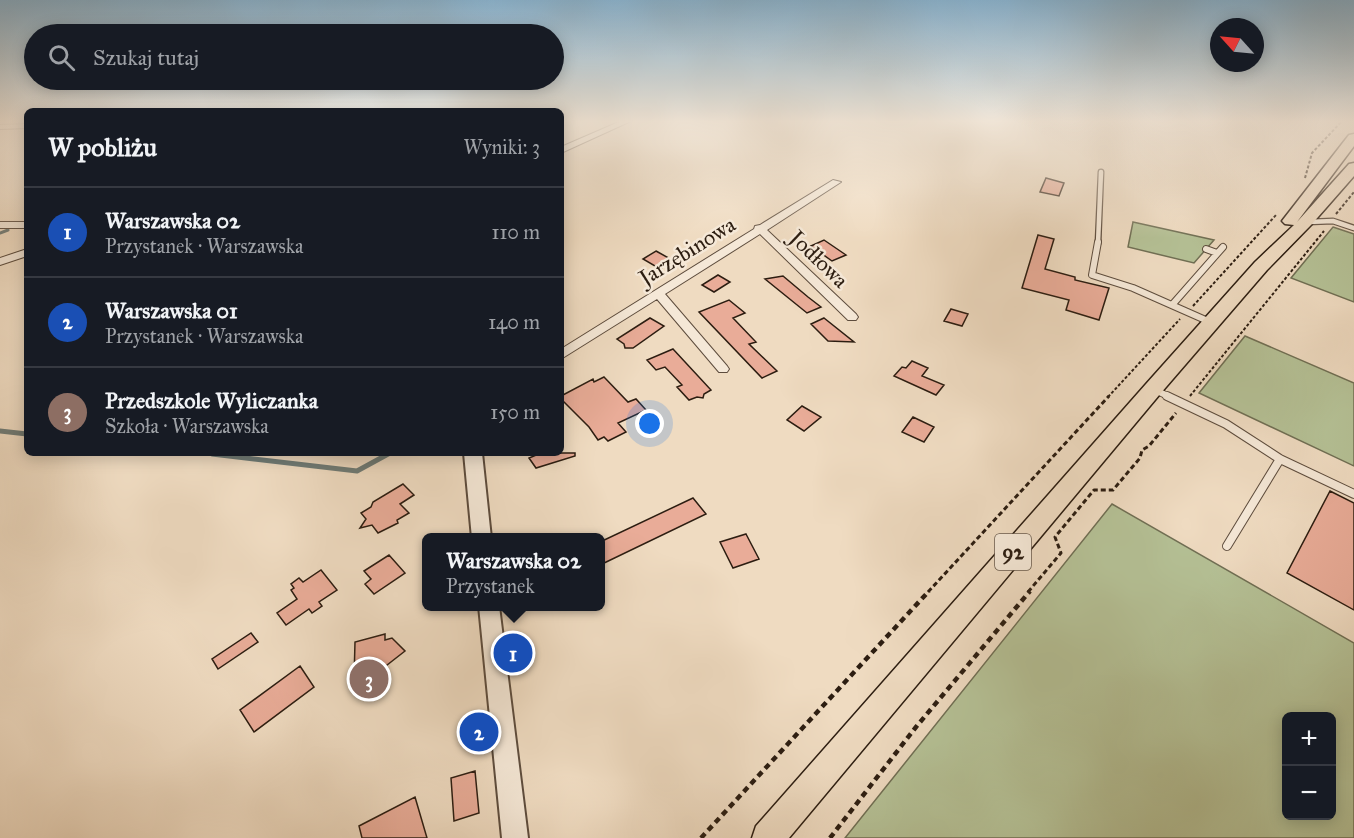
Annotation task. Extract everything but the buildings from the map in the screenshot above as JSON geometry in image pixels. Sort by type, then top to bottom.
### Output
[{"type":"main road","name":"92","points":[[1261,266],[1279,234],[1335,160]]},
{"type":"main road","name":"92","points":[[768,838],[1261,266],[1352,174]]},
{"type":"street","name":"Jarzębinowa","points":[[564,353],[759,228],[836,182]]},
{"type":"street","points":[[0,225],[24,225]]},
{"type":"street","name":"Jodłowa","points":[[759,228],[852,318]]},
{"type":"street","points":[[0,262],[24,253]]},
{"type":"street","points":[[658,293],[723,369]]},
{"type":"street","points":[[473,456],[482,533]]},
{"type":"street","points":[[490,611],[515,838]]},
{"type":"lane","points":[[1101,172],[1098,238],[1092,275],[1172,305],[1212,323]]},
{"type":"lane","points":[[1306,222],[1333,221],[1354,228]]},
{"type":"lane","points":[[1172,305],[1223,247]]},
{"type":"lane","points":[[1206,249],[1217,253]]},
{"type":"lane","points":[[1153,389],[1245,434],[1280,459],[1354,494]]},
{"type":"lane","points":[[1227,546],[1280,459]]},
{"type":"path","points":[[1302,186],[1310,160]]},
{"type":"path","points":[[830,838],[916,728],[1061,553],[1055,537],[1094,490],[1113,490],[1140,458],[1142,450],[1149,446],[1184,404],[1354,192]]},
{"type":"path","points":[[701,838],[1281,209]]},
{"type":"green space","points":[[1133,222],[1214,240],[1194,263],[1128,247]]},
{"type":"green space","points":[[1333,227],[1354,234],[1354,302],[1291,278]]},
{"type":"green space","points":[[1245,336],[1354,383],[1354,466],[1199,393]]},
{"type":"green space","points":[[1112,504],[1354,643],[1354,838],[845,838]]},
{"type":"waterway","points":[[0,233],[8,230]]},
{"type":"waterway","points":[[0,431],[24,434]]},
{"type":"waterway","points":[[229,456],[357,471],[384,456]]},
{"type":"place","name":"Warszawska 02","points":[[513,653]]},
{"type":"place","name":"Przedszkole Wyliczanka","points":[[369,679]]},
{"type":"place","name":"Warszawska 01","points":[[479,732]]}]
